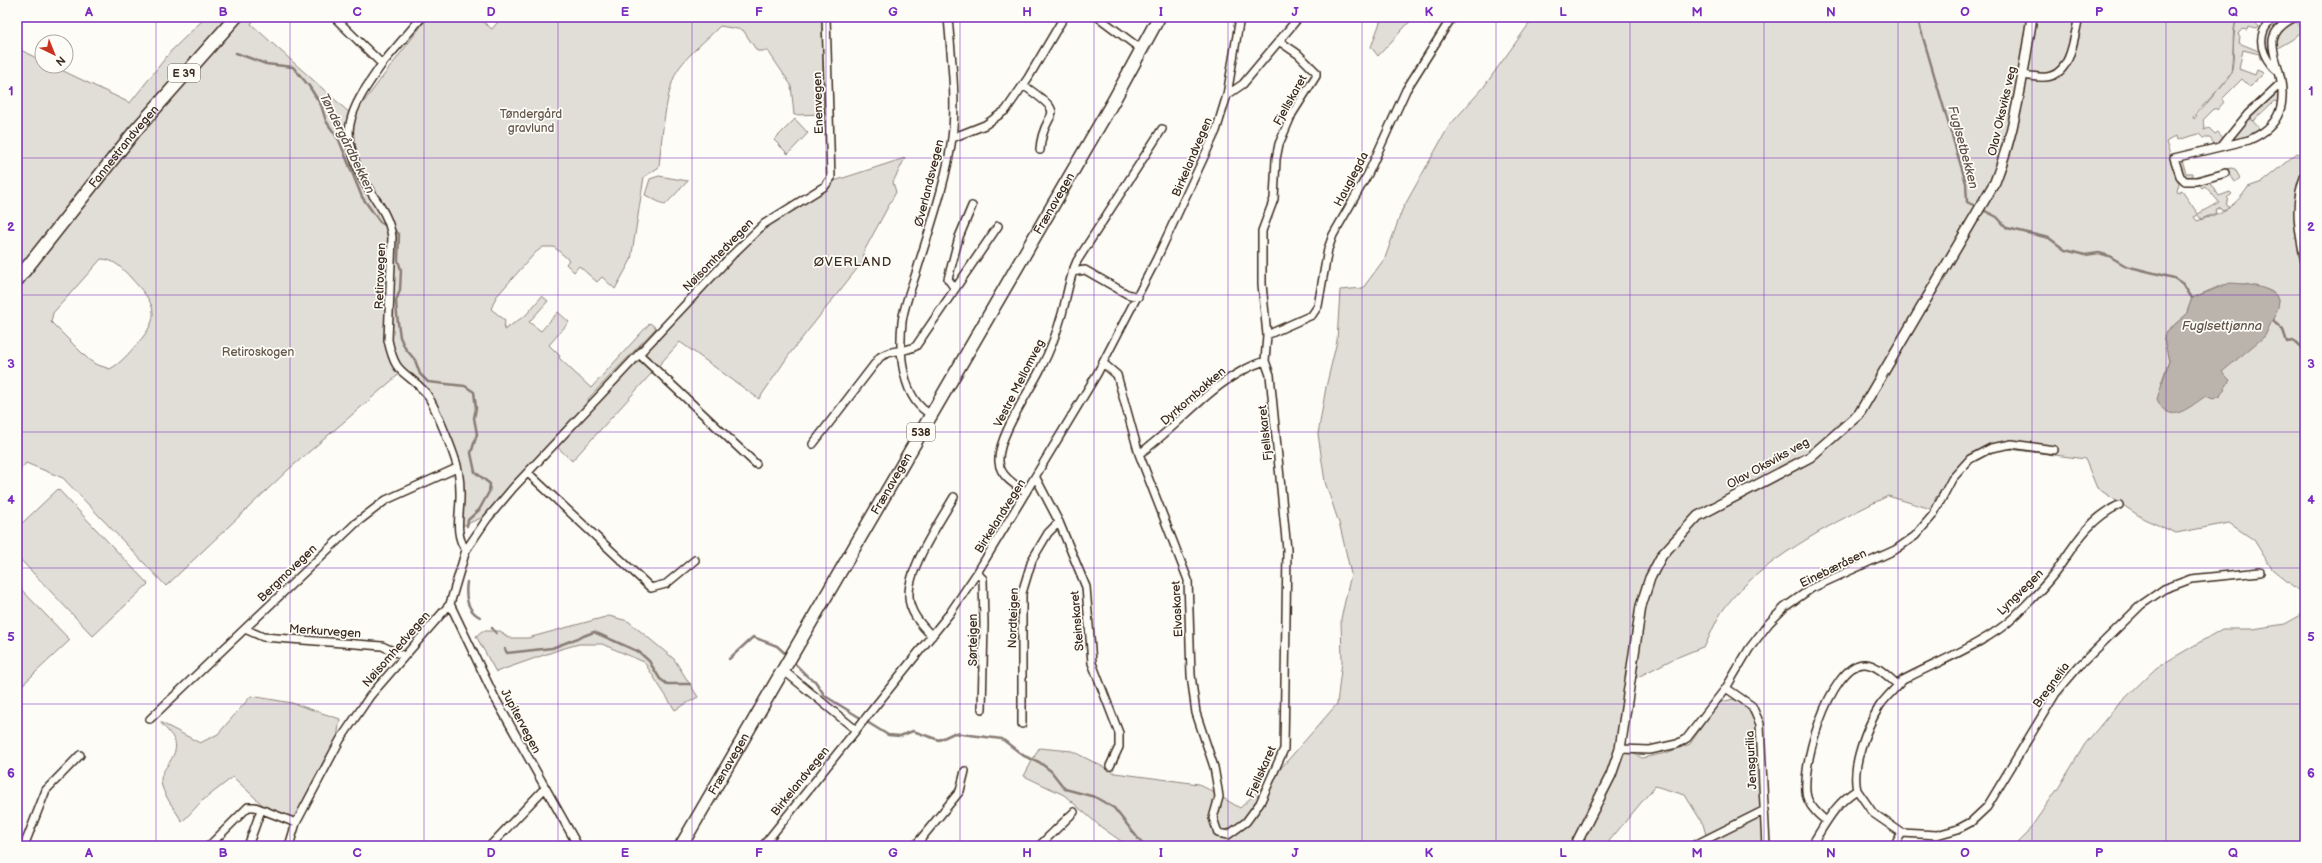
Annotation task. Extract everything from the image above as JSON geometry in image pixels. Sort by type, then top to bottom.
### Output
[{"type":"main road","name":"Fannestrandvegen","points":[[17,280],[135,131],[236,17]]},
{"type":"main road","name":"Frænavegen","points":[[681,846],[932,415],[1142,50],[1159,17]]},
{"type":"street","points":[[334,17],[382,64]]},
{"type":"street","name":"Retirovegen","points":[[422,17],[382,64],[359,100],[349,124],[352,150],[362,179],[390,221],[392,237],[388,340],[392,355],[398,370],[426,393],[454,455],[460,492],[460,543],[466,550]]},
{"type":"street","name":"Enenvegen","points":[[825,186],[831,178],[826,17]]},
{"type":"street","name":"Øverlandsvegen","points":[[932,415],[919,406],[906,382],[901,350],[902,321],[931,225],[952,138],[953,111],[948,17]]},
{"type":"street","points":[[952,138],[985,125],[1006,110],[1064,17]]},
{"type":"street","points":[[1098,17],[1142,50]]},
{"type":"street","name":"Birkelandvegen","points":[[763,846],[932,636],[978,573],[1104,363],[1203,163],[1227,95],[1240,17]]},
{"type":"street","points":[[1227,95],[1243,84],[1299,17]]},
{"type":"street","name":"Hauglegda","points":[[1267,334],[1312,315],[1318,306],[1328,249],[1333,235],[1368,174],[1406,90],[1452,17]]},
{"type":"street","name":"Olav Oksviks veg","points":[[1575,846],[1611,774],[1620,749],[1641,606],[1650,578],[1662,555],[1698,516],[1810,456],[1859,414],[1995,182],[2006,155],[2023,75],[2032,17]]},
{"type":"street","points":[[2023,75],[2051,76],[2061,71],[2066,63],[2078,17]]},
{"type":"street","points":[[2272,17],[2264,31],[2262,47],[2268,61],[2279,72]]},
{"type":"street","points":[[2226,173],[2197,181],[2185,182],[2180,176],[2174,158],[2239,143],[2258,136],[2274,123],[2281,109],[2281,83],[2272,46],[2274,35],[2282,25],[2295,17]]},
{"type":"street","name":"Fjellskaret","points":[[1228,836],[1246,822],[1260,802],[1284,749],[1287,550],[1270,375],[1265,361],[1267,334],[1260,249],[1262,231],[1274,199],[1276,159],[1279,144],[1292,114],[1316,76],[1314,68],[1279,41]]},
{"type":"street","points":[[2222,146],[2248,114],[2281,83]]},
{"type":"street","points":[[1023,85],[1049,104],[1053,111],[1052,117],[1043,132],[1040,150]]},
{"type":"street","name":"Vestre Mellomveg","points":[[1026,492],[1008,479],[998,463],[1002,440],[1046,358],[1062,315],[1072,272],[1077,261],[1162,129]]},
{"type":"street","points":[[2305,175],[2298,200],[2297,217],[2305,262]]},
{"type":"street","name":"Nøisomhedvegen","points":[[289,846],[296,823],[340,740],[370,696],[450,604],[466,550],[487,520],[639,354],[764,224],[825,186]]},
{"type":"street","points":[[955,289],[948,279],[959,237],[972,206]]},
{"type":"street","points":[[813,444],[875,362],[886,354],[901,350],[907,351],[916,346],[998,226]]},
{"type":"street","points":[[1072,272],[1085,270],[1127,294],[1138,297]]},
{"type":"street","points":[[639,354],[756,464]]},
{"type":"street","name":"Dyrkornbakken","points":[[1139,454],[1162,438],[1200,402],[1234,374],[1265,361]]},
{"type":"street","name":"Elvaskaret","points":[[1104,363],[1117,375],[1139,454],[1188,580],[1191,675],[1196,713],[1214,767],[1219,796],[1213,818],[1218,833],[1228,836]]},
{"type":"street","name":"Einebæråsen","points":[[1620,749],[1650,750],[1677,744],[1687,738],[1726,688],[1749,649],[1785,607],[1812,588],[1895,550],[1915,536],[1933,515],[1952,479],[1970,459],[1991,448],[2012,444],[2054,450]]},
{"type":"street","name":"Bergmovegen","points":[[150,719],[356,523],[386,500],[457,468]]},
{"type":"street","points":[[528,474],[651,588],[666,584],[695,560]]},
{"type":"street","name":"Steinskaret","points":[[1036,478],[1059,522],[1086,586],[1092,663],[1119,733],[1119,747],[1110,766]]},
{"type":"street","points":[[932,636],[921,624],[913,611],[908,595],[912,577],[935,530],[954,497]]},
{"type":"street","name":"Lyngvegen","points":[[1857,790],[1855,782],[1859,755],[1880,706],[1898,685],[1903,680],[1987,636],[2012,619],[2056,571],[2078,538],[2096,519],[2119,505]]},
{"type":"street","name":"Nordteigen","points":[[1022,724],[1022,593],[1032,560],[1048,533],[1059,522]]},
{"type":"street","name":"Bregnelia","points":[[1902,833],[1937,835],[1958,829],[1971,822],[1987,807],[2056,693],[2079,666],[2141,605],[2164,590],[2191,579],[2260,572]]},
{"type":"street","name":"Sørteigen","points":[[978,573],[983,579],[984,624],[982,709]]},
{"type":"street","name":"Jupitervegen","points":[[450,604],[495,698],[578,846]]},
{"type":"street","name":"Merkurvegen","points":[[244,629],[263,637],[382,646],[404,656]]},
{"type":"street","points":[[1826,821],[1816,812],[1807,799],[1806,782],[1820,720],[1832,692],[1843,675],[1852,668],[1864,664],[1876,667],[1898,685]]},
{"type":"street","points":[[783,670],[856,730]]},
{"type":"street","name":"Jensgurilia","points":[[1726,688],[1752,706],[1760,724],[1766,846]]},
{"type":"street","points":[[24,846],[46,790],[80,755]]},
{"type":"street","points":[[915,846],[960,791],[965,771]]},
{"type":"street","points":[[490,846],[545,788]]},
{"type":"street","points":[[1811,846],[1826,821],[1845,798],[1857,790],[1873,813],[1902,833],[1894,846]]},
{"type":"street","points":[[209,846],[235,818],[248,807],[261,810],[296,823]]},
{"type":"street","points":[[248,846],[261,810]]},
{"type":"street","points":[[1693,846],[1765,810]]},
{"type":"street","points":[[1039,846],[1074,812]]},
{"type":"green space","points":[[206,17],[256,17],[251,24],[353,116],[428,17],[477,17],[492,29],[502,17],[822,17],[824,114],[794,115],[791,85],[768,51],[757,51],[743,30],[720,26],[688,57],[674,76],[667,101],[659,167],[644,177],[631,260],[615,289],[602,277],[597,282],[579,266],[574,272],[566,264],[569,260],[554,247],[543,247],[535,253],[496,297],[491,309],[505,320],[504,330],[526,315],[542,296],[548,301],[529,322],[541,331],[558,312],[569,322],[549,345],[560,356],[559,358],[591,388],[650,323],[656,328],[588,399],[589,401],[762,221],[826,181],[834,181],[905,158],[893,182],[896,192],[863,253],[864,260],[791,352],[759,399],[680,342],[572,461],[552,442],[486,516],[462,526],[464,493],[457,454],[429,390],[404,370],[288,470],[166,586],[63,478],[26,463],[17,474],[17,48],[34,57],[34,74],[70,74],[130,103],[171,51]],"holes":[[[101,259],[118,265],[139,287],[146,295],[153,310],[153,317],[145,334],[124,358],[110,369],[95,364],[88,359],[51,322],[53,313]]]},
{"type":"green space","points":[[1382,17],[1414,17],[1378,56],[1371,47]]},
{"type":"green space","points":[[1534,17],[2238,17],[2235,24],[2233,46],[2235,25],[2241,17],[2251,17],[2259,27],[2257,29],[2248,27],[2247,30],[2242,29],[2238,34],[2240,36],[2239,43],[2261,52],[2264,59],[2260,59],[2259,54],[2243,50],[2239,69],[2255,75],[2257,70],[2264,73],[2250,87],[2242,79],[2222,99],[2224,102],[2217,110],[2215,108],[2203,120],[2205,126],[2204,130],[2209,128],[2215,134],[2218,132],[2224,139],[2216,146],[2210,138],[2203,138],[2199,134],[2177,140],[2176,136],[2166,142],[2179,184],[2177,191],[2178,193],[2182,191],[2198,214],[2219,202],[2205,186],[2202,188],[2197,182],[2209,181],[2219,196],[2230,192],[2232,194],[2227,198],[2229,200],[2226,203],[2229,207],[2238,200],[2248,187],[2262,182],[2297,153],[2305,156],[2305,596],[2272,569],[2254,540],[2229,523],[2176,533],[2144,519],[2097,488],[2085,459],[1994,447],[1964,462],[1936,497],[1931,509],[1888,496],[1797,545],[1754,577],[1736,595],[1721,613],[1705,646],[1673,659],[1632,680],[1621,747],[1642,758],[1666,753],[1690,744],[1718,703],[1733,699],[1743,703],[1755,720],[1758,732],[1759,773],[1770,846],[1709,846],[1703,824],[1685,795],[1655,786],[1605,846],[1128,846],[1101,827],[1064,795],[1024,776],[1039,748],[1072,751],[1115,773],[1199,784],[1240,808],[1274,776],[1337,704],[1342,661],[1341,619],[1351,574],[1340,526],[1325,482],[1318,434],[1326,387],[1337,341],[1340,290],[1363,288],[1385,258],[1402,210],[1449,126],[1483,88]],"holes":[[[2218,90],[2194,119],[2193,117]],[[2220,207],[2222,210],[2227,209],[2197,221],[2194,217],[2198,215],[2201,219],[2216,213],[2215,210]],[[2246,284],[2269,290],[2273,292],[2279,300],[2273,321],[2161,383],[2169,361],[2164,339],[2167,331],[2186,315],[2192,298],[2222,285]]]},
{"type":"green space","points":[[2274,17],[2286,17],[2276,26],[2270,36],[2269,48],[2273,61],[2271,62],[2266,44],[2266,34]]},
{"type":"green space","points":[[2296,22],[2299,24],[2301,32],[2293,39],[2276,49],[2281,32],[2287,26]]},
{"type":"green space","points":[[2276,93],[2279,94],[2279,102],[2274,101],[2253,121],[2250,116]]},
{"type":"green space","points":[[2249,117],[2260,129],[2259,131],[2240,139],[2230,140]]},
{"type":"green space","points":[[795,119],[808,133],[788,154],[774,140]]},
{"type":"green space","points":[[2179,160],[2182,160],[2186,173],[2192,173],[2192,177],[2188,178],[2231,168],[2235,169],[2240,178],[2235,182],[2227,170],[2190,180],[2183,177]]},
{"type":"green space","points":[[659,176],[688,181],[665,205],[645,195],[650,179]]},
{"type":"green space","points":[[58,489],[148,584],[93,636],[17,556],[17,528]]},
{"type":"green space","points":[[17,585],[70,640],[17,690]]},
{"type":"green space","points":[[2305,603],[2305,846],[2014,846],[2027,833],[2059,787],[2085,744],[2114,709],[2156,668],[2222,629],[2253,629],[2285,624],[2301,615]]},
{"type":"green space","points":[[609,616],[628,621],[674,659],[698,697],[675,710],[644,662],[602,644],[579,644],[496,672],[476,636],[482,631],[500,631],[509,638],[528,638]]},
{"type":"green space","points":[[251,696],[292,703],[340,719],[337,738],[311,784],[295,829],[269,811],[233,777],[202,801],[182,822],[163,790],[161,780],[162,774],[172,759],[176,747],[170,733],[160,722],[200,743],[218,734]]},
{"type":"water","name":"Fuglsettjønna","points":[[2230,283],[2251,285],[2265,289],[2276,295],[2279,300],[2278,308],[2265,336],[2222,372],[2230,380],[2220,396],[2213,399],[2206,396],[2180,412],[2167,412],[2162,408],[2157,399],[2169,361],[2164,339],[2167,331],[2186,315],[2192,298]]},
{"type":"waterway","name":"Fuglsetbekken","points":[[1917,17],[1966,183],[1967,202],[1997,217],[2007,228],[2049,238],[2065,250],[2085,255],[2099,253],[2109,256],[2126,266],[2174,278],[2183,284],[2192,298]]},
{"type":"waterway","name":"Tøndergårdbekken","points":[[236,53],[266,64],[293,67],[309,86],[321,105],[326,121],[339,140],[362,197],[380,222],[388,227]]},
{"type":"waterway","name":"Tøndergårdbekken","points":[[392,229],[399,234],[398,260],[401,270],[400,290],[396,301],[400,337],[405,348],[415,360],[420,374],[428,382],[465,386],[474,392],[476,408],[474,418],[477,434],[471,453],[475,472],[490,484],[489,492],[479,510],[468,520],[467,526]]},
{"type":"waterway","points":[[2273,321],[2283,330],[2287,342],[2293,341],[2303,350]]},
{"type":"waterway","name":"Tøndergårdbekken","points":[[467,582],[466,592],[469,607],[480,617]]},
{"type":"waterway","name":"Tøndergårdbekken","points":[[492,628],[496,633]]},
{"type":"waterway","name":"Tøndergårdbekken","points":[[505,649],[507,653],[552,648],[594,632],[639,652],[649,661],[660,679],[667,684],[690,684]]},
{"type":"waterway","name":"Tøndergårdbekken","points":[[729,659],[753,637],[777,646],[788,656]]},
{"type":"waterway","name":"Tøndergårdbekken","points":[[792,661],[808,677],[815,681],[825,696],[888,735],[900,736],[913,731],[939,740],[954,733],[1002,739],[1024,756],[1039,762],[1051,771],[1065,789],[1095,797],[1114,808],[1144,846]]},
{"type":"district","name":"ØVERLAND","points":[[853,261]]},
{"type":"park label","name":"Tøndergård gravlund","points":[[531,121]]},
{"type":"park label","name":"Retiroskogen","points":[[258,352]]}]
